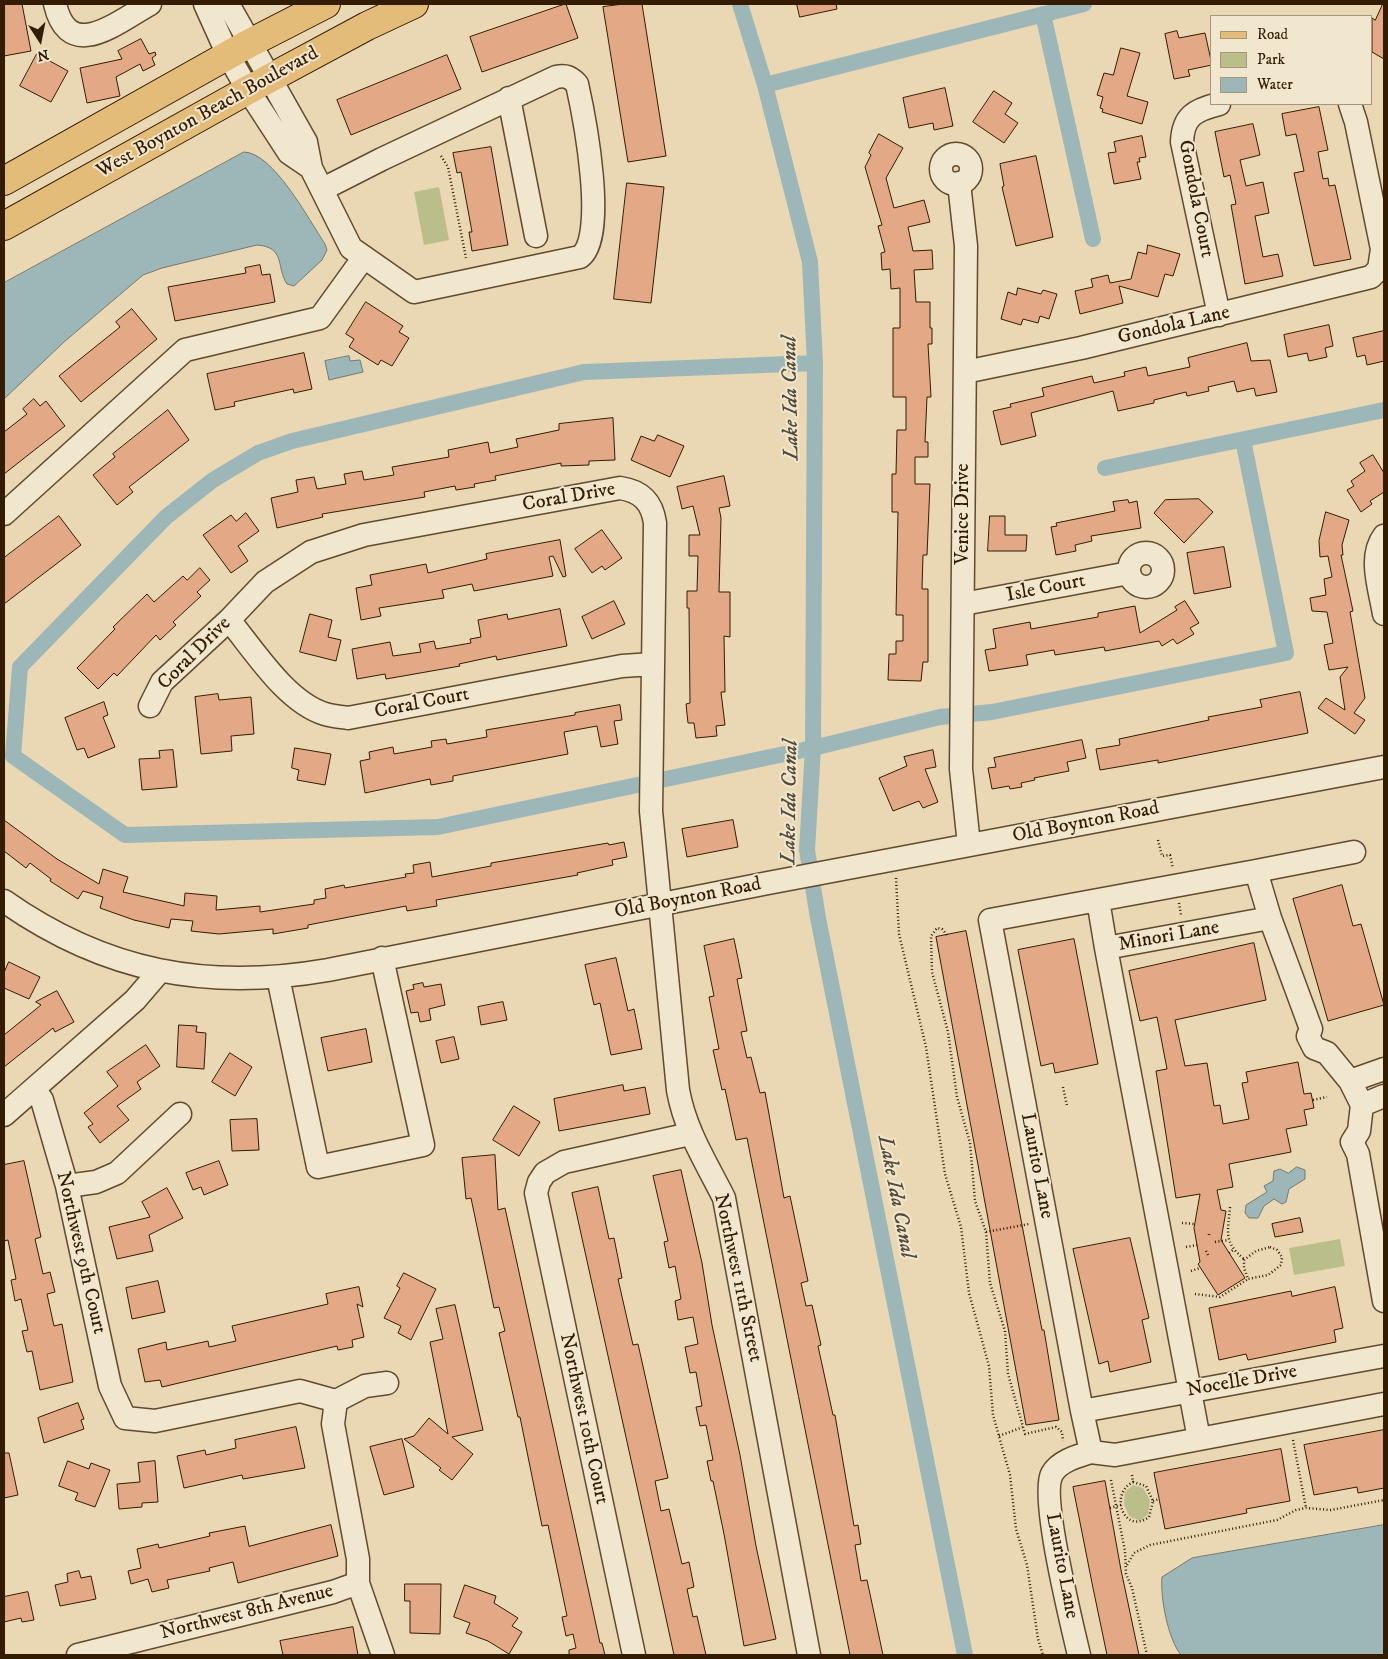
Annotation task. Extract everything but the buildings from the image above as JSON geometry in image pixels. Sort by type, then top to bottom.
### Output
[{"type":"main road","name":"West Boynton Beach Boulevard","points":[[4,180],[238,49],[326,4]]},
{"type":"main road","name":"West Boynton Beach Boulevard","points":[[4,226],[367,26],[414,4]]},
{"type":"street","points":[[55,4],[59,21],[66,30],[76,35],[87,36],[98,33],[150,4]]},
{"type":"street","points":[[205,4],[238,49],[259,85],[306,142],[311,168],[351,248],[414,292],[580,256],[586,253],[595,217],[595,203],[577,84],[571,78],[564,75],[556,76],[323,190]]},
{"type":"street","points":[[228,4],[238,49]]},
{"type":"street","points":[[509,98],[536,236]]},
{"type":"street","name":"Gondola Court","points":[[1216,105],[1198,110],[1188,119],[1183,125],[1182,142],[1219,316]]},
{"type":"street","name":"Gondola Lane","points":[[965,372],[1074,350],[1358,282],[1371,277],[1379,269],[1383,258],[1382,242],[1356,122],[1350,105]]},
{"type":"street","name":"Venice Drive","points":[[959,183],[966,246],[961,769],[969,845]]},
{"type":"street","points":[[4,514],[185,350],[320,318],[364,257]]},
{"type":"street","name":"Coral Drive","points":[[150,706],[162,682],[229,620],[264,582],[311,552],[337,542],[364,535],[620,488],[640,494],[649,502],[654,512],[655,523],[651,811],[654,856],[661,904]]},
{"type":"street","points":[[1384,536],[1378,544],[1375,556],[1384,614]]},
{"type":"street","name":"Isle Court","points":[[963,604],[1129,573]]},
{"type":"street","name":"Coral Court","points":[[229,620],[286,688],[299,700],[325,714],[348,718],[622,666],[653,664]]},
{"type":"street","name":"Old Boynton Road","points":[[4,901],[29,919],[85,948],[159,972],[227,979],[278,978],[328,970],[768,883],[1384,767]]},
{"type":"street","points":[[1098,900],[1354,852]]},
{"type":"street","points":[[1256,871],[1270,918],[1311,1029],[1320,1031],[1325,1040],[1327,1053],[1350,1081],[1362,1105],[1359,1131],[1352,1142],[1358,1154],[1384,1301]]},
{"type":"street","name":"Laurito Lane","points":[[1079,1655],[1056,1548],[1048,1494],[1052,1474],[1067,1460],[1091,1452],[1090,1410],[990,920],[1098,900]]},
{"type":"street","name":"Minori Lane","points":[[1098,900],[1106,948],[1270,918]]},
{"type":"street","name":"Northwest 11th Street","points":[[661,904],[678,1090],[682,1112],[690,1134],[724,1198],[809,1655]]},
{"type":"street","points":[[1106,948],[1199,1439]]},
{"type":"street","points":[[278,978],[318,1167],[423,1145],[382,958]]},
{"type":"street","points":[[4,1115],[35,1090],[135,1000],[159,972]]},
{"type":"street","points":[[1350,1081],[1384,1068]]},
{"type":"street","name":"Northwest 9th Court","points":[[35,1090],[42,1100],[67,1186],[110,1386],[124,1417],[155,1421],[300,1391],[336,1401]]},
{"type":"street","points":[[1362,1105],[1384,1096]]},
{"type":"street","points":[[67,1186],[96,1182],[117,1172],[180,1114]]},
{"type":"street","name":"Northwest 10th Court","points":[[634,1655],[537,1203],[539,1182],[545,1173],[564,1162],[690,1134]]},
{"type":"street","name":"Nocelle Drive","points":[[1090,1410],[1384,1356]]},
{"type":"street","points":[[383,1655],[358,1583],[358,1559],[333,1424],[336,1401],[365,1386],[387,1383]]},
{"type":"street","points":[[1091,1452],[1115,1455],[1384,1404]]},
{"type":"street","name":"Northwest 8th Avenue","points":[[78,1655],[333,1592],[358,1583]]},
{"type":"path","points":[[441,156],[448,167],[466,258]]},
{"type":"path","points":[[1158,840],[1162,856],[1170,855],[1173,870]]},
{"type":"path","points":[[896,878],[899,934],[926,1047],[945,1174],[961,1227],[969,1293],[989,1366],[993,1415],[1010,1475],[1016,1528],[1027,1565],[1038,1639],[1043,1655]]},
{"type":"path","points":[[1178,894],[1182,918]]},
{"type":"path","points":[[947,935],[942,929],[937,928],[931,936],[932,972],[948,1032],[957,1097],[970,1143],[976,1201],[986,1232],[990,1284],[1005,1331],[1008,1374],[1025,1434],[1056,1427],[1059,1429],[1065,1450]]},
{"type":"path","points":[[1063,1087],[1067,1106]]},
{"type":"path","points":[[1312,1100],[1327,1097]]},
{"type":"path","points":[[1230,1207],[1228,1240],[1233,1250],[1244,1260],[1244,1268],[1248,1279]]},
{"type":"path","points":[[986,1232],[1038,1222]]},
{"type":"path","points":[[1182,1223],[1195,1224]]},
{"type":"path","points":[[1215,1242],[1228,1240]]},
{"type":"path","points":[[1186,1247],[1198,1245]]},
{"type":"path","points":[[1195,1294],[1220,1297],[1248,1279],[1268,1276],[1276,1271],[1281,1265],[1282,1257],[1277,1250],[1270,1248],[1256,1251],[1244,1260]]},
{"type":"path","points":[[1228,1253],[1233,1250]]},
{"type":"path","points":[[1206,1251],[1209,1257]]},
{"type":"path","points":[[1191,1271],[1200,1268]]},
{"type":"path","points":[[999,1436],[1023,1427]]},
{"type":"path","points":[[1291,1432],[1306,1508]]},
{"type":"path","points":[[1132,1475],[1133,1482]]},
{"type":"path","points":[[1111,1480],[1125,1551],[1126,1574],[1132,1588],[1147,1655]]},
{"type":"path","points":[[1133,1482],[1146,1486],[1153,1501],[1149,1518],[1137,1522],[1125,1516],[1121,1505],[1123,1489],[1133,1482]]},
{"type":"path","points":[[1153,1501],[1160,1499]]},
{"type":"path","points":[[1127,1565],[1134,1553],[1150,1545],[1277,1520],[1296,1510],[1306,1508],[1331,1510],[1384,1500]]},
{"type":"path","points":[[1110,1508],[1121,1505]]},
{"type":"path","points":[[1125,1551],[1134,1553]]},
{"type":"green space","points":[[439,187],[449,240],[424,245],[414,192]]},
{"type":"green space","points":[[1340,1239],[1345,1266],[1294,1275],[1289,1248]]},
{"type":"green space","points":[[1133,1485],[1143,1488],[1150,1500],[1148,1514],[1140,1521],[1129,1516],[1124,1504],[1125,1492]]},
{"type":"water","points":[[244,152],[255,155],[267,163],[300,204],[325,244],[327,250],[322,260],[294,286],[287,284],[276,254],[266,247],[257,245],[162,268],[143,275],[64,342],[4,399],[4,283]]},
{"type":"water","points":[[349,356],[350,361],[360,360],[363,372],[329,380],[325,361]]},
{"type":"water","points":[[1297,1167],[1305,1170],[1305,1179],[1289,1189],[1286,1202],[1282,1204],[1274,1199],[1264,1206],[1258,1218],[1249,1218],[1245,1213],[1246,1205],[1267,1192],[1264,1186],[1273,1181],[1274,1171],[1280,1169],[1288,1173]]},
{"type":"water","points":[[1384,1525],[1384,1655],[1181,1655],[1176,1648],[1166,1618],[1162,1595],[1162,1577],[1192,1558]]},
{"type":"waterway","name":"Lake Ida Canal","points":[[740,4],[765,85],[810,262],[815,363],[813,748],[807,850],[818,918],[965,1655]]},
{"type":"waterway","points":[[765,85],[1084,4]]},
{"type":"waterway","points":[[1043,14],[1093,239]]},
{"type":"waterway","points":[[815,363],[584,372],[292,441],[258,453],[213,480],[166,517],[20,667],[13,756],[125,835],[438,827],[813,748],[940,717],[992,712],[1286,653],[1243,440]]},
{"type":"waterway","points":[[1105,468],[1384,410]]}]
